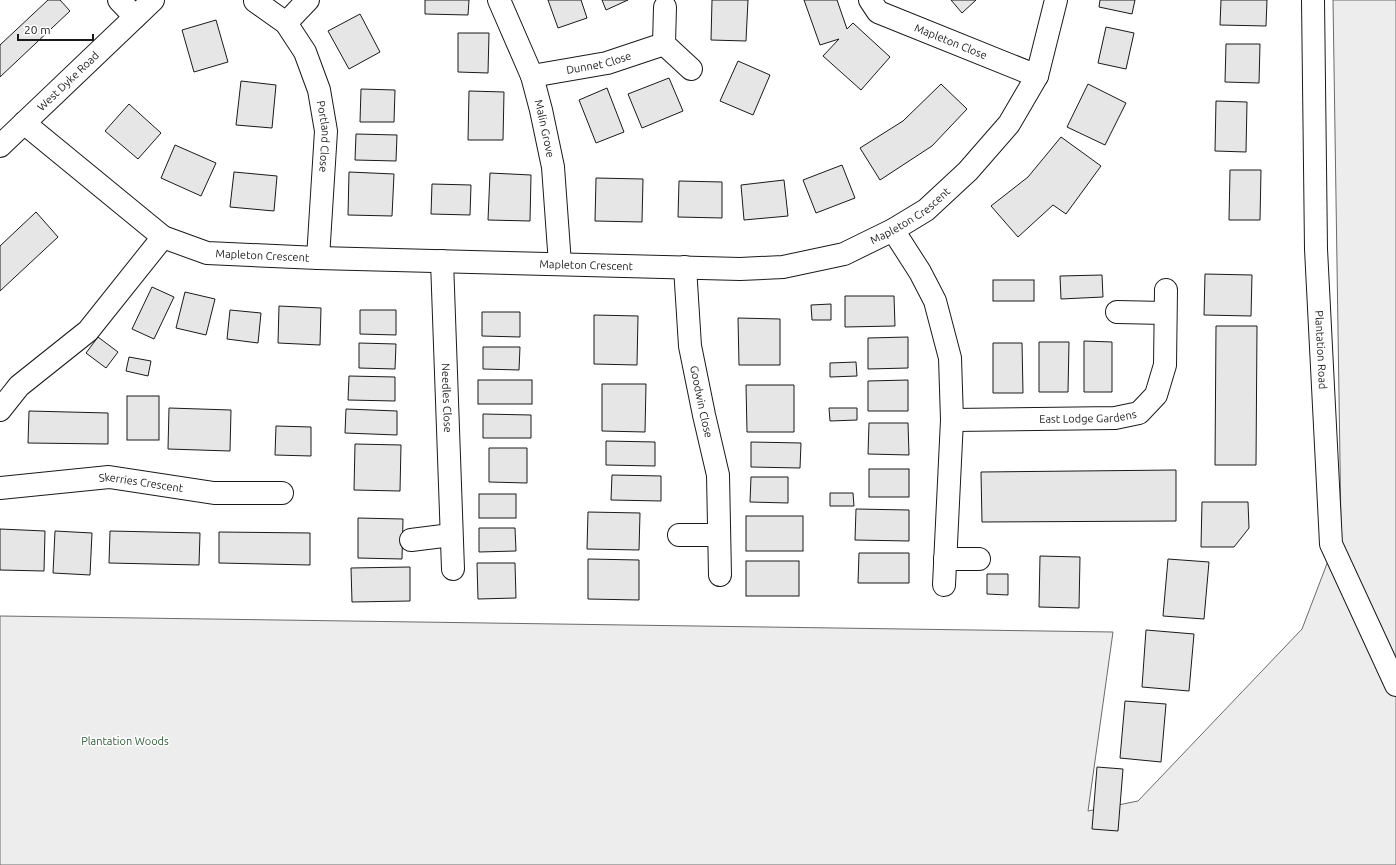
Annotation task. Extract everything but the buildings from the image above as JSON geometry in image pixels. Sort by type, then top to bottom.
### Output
[{"type":"street","points":[[119,0],[135,17]]},
{"type":"street","name":"West Dyke Road","points":[[0,146],[153,0]]},
{"type":"street","points":[[286,23],[308,0]]},
{"type":"street","name":"Malin Grove","points":[[499,0],[532,76],[541,110],[554,167],[560,264]]},
{"type":"street","name":"Mapleton Close","points":[[870,0],[878,12],[1037,76]]},
{"type":"street","name":"Mapleton Crescent","points":[[24,123],[163,237],[207,253],[318,258],[740,269],[783,266],[844,254],[893,230],[926,210],[968,171],[1009,124],[1037,76],[1056,0]]},
{"type":"street","name":"Plantation Road","points":[[1313,0],[1316,249],[1331,544],[1396,685]]},
{"type":"street","name":"Portland Close","points":[[255,1],[286,23],[305,52],[319,90],[326,131],[318,258]]},
{"type":"street","points":[[665,7],[664,44],[691,69]]},
{"type":"street","name":"Dunnet Close","points":[[532,76],[607,63],[664,44]]},
{"type":"street","points":[[893,230],[920,272],[935,301],[950,358],[952,420],[944,585]]},
{"type":"street","points":[[0,410],[19,386],[88,331],[163,237]]},
{"type":"street","name":"Needles Close","points":[[442,261],[453,569]]},
{"type":"street","name":"Goodwin Close","points":[[685,267],[690,346],[718,475],[720,575]]},
{"type":"street","name":"East Lodge Gardens","points":[[952,420],[1115,418],[1139,413],[1156,395],[1165,365],[1166,290]]},
{"type":"street","points":[[1117,312],[1165,313]]},
{"type":"street","name":"Skerries Crescent","points":[[0,488],[110,477],[214,492],[282,493]]},
{"type":"street","points":[[411,540],[451,535]]},
{"type":"street","points":[[679,535],[719,536]]},
{"type":"street","points":[[945,559],[979,559]]},
{"type":"green space","name":"Plantation Woods","points":[[1333,0],[1396,0],[1396,865],[0,865],[0,616],[1113,632],[1088,811],[1138,801],[1302,629],[1341,527]]}]
